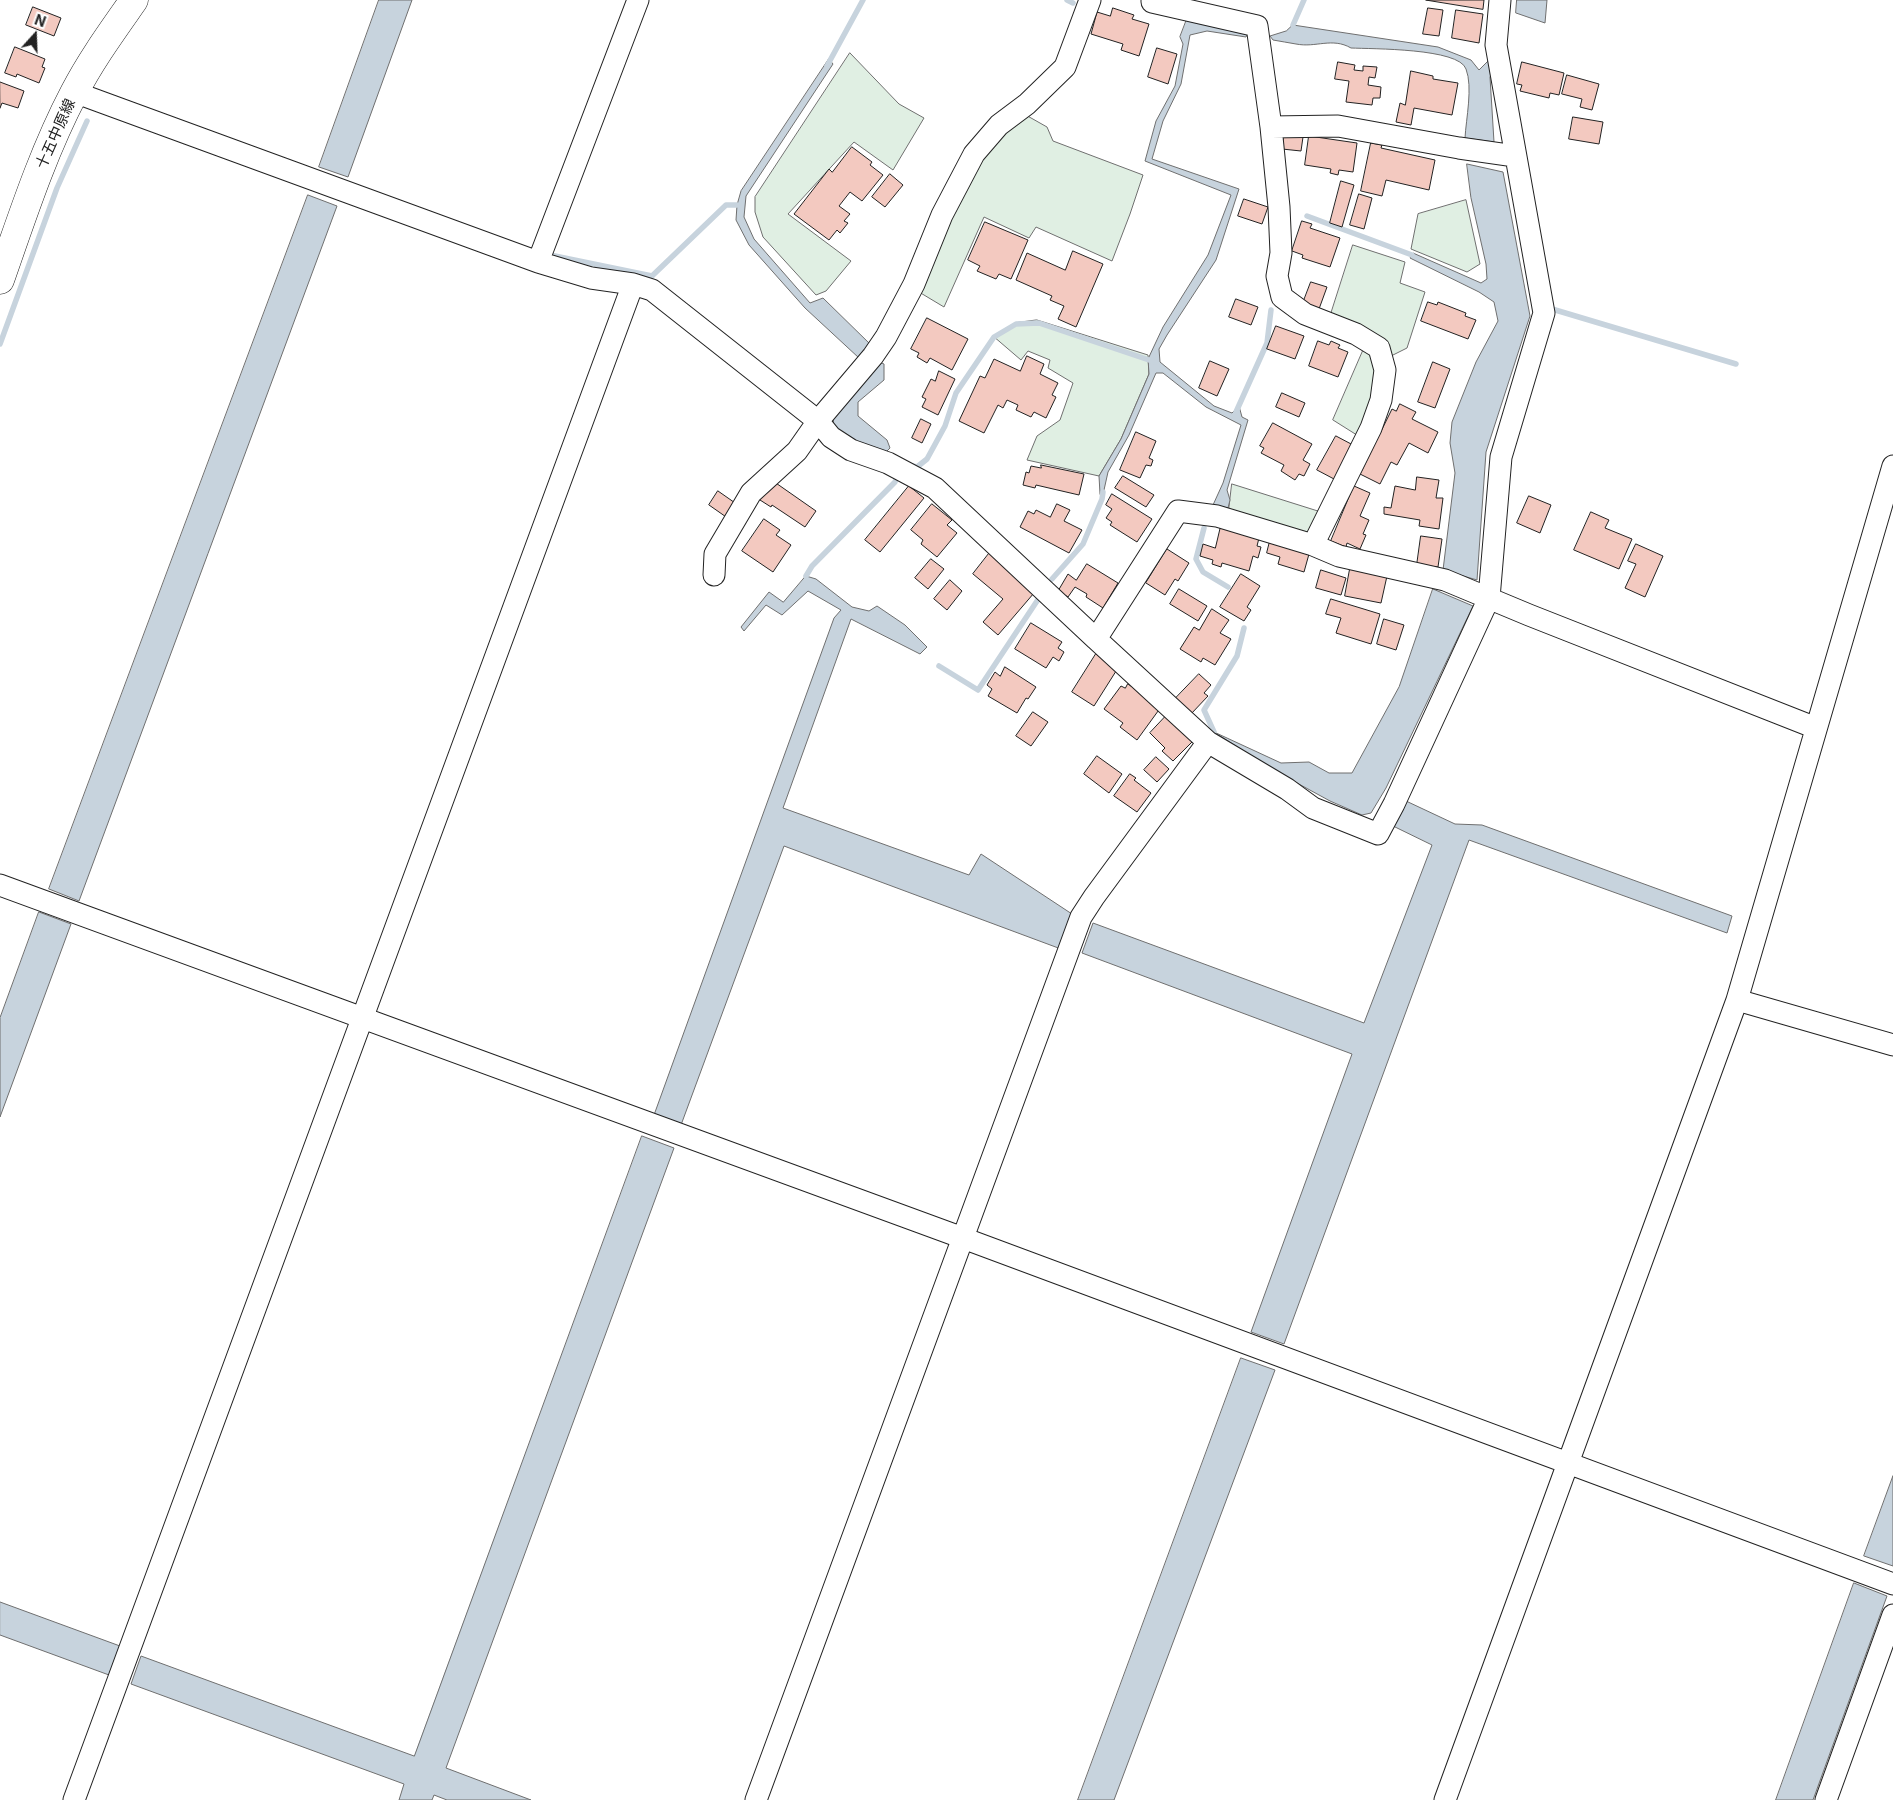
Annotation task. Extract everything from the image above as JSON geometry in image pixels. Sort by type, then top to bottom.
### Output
[{"type":"main road","name":"十五中原線","points":[[0,280],[27,203],[74,92],[105,41],[134,0]]},
{"type":"street","points":[[538,262],[638,0]]},
{"type":"street","points":[[714,575],[715,554],[751,493],[797,451],[818,421],[873,356],[886,336],[914,284],[942,215],[974,154],[999,125],[1027,104],[1064,67],[1090,0]]},
{"type":"street","points":[[1147,0],[1257,26],[1271,127],[1279,207],[1281,252],[1277,276],[1282,297],[1304,314],[1356,334],[1379,348],[1385,370],[1381,400],[1370,428],[1313,545]]},
{"type":"street","points":[[74,92],[538,262],[591,278],[634,284],[652,290],[818,421],[831,436],[851,450],[888,463],[935,488],[1208,742],[1287,789],[1313,808],[1378,834],[1394,804],[1489,598],[1501,457],[1544,313],[1496,45],[1500,0]]},
{"type":"street","points":[[1271,127],[1338,126],[1459,148],[1516,156]]},
{"type":"street","points":[[74,1800],[634,284]]},
{"type":"street","points":[[1445,1800],[1737,1000],[1893,466]]},
{"type":"street","points":[[1096,639],[1178,511],[1217,516],[1313,545],[1339,556],[1445,580],[1816,728]]},
{"type":"street","points":[[756,1800],[1081,917],[1208,742]]},
{"type":"street","points":[[0,885],[963,1238],[1893,1584]]},
{"type":"street","points":[[1737,1000],[1893,1045]]},
{"type":"street","points":[[1826,1800],[1893,1615]]},
{"type":"green space","points":[[850,53],[899,104],[924,118],[893,170],[854,142],[788,214],[851,261],[826,291],[816,295],[763,237],[755,212],[755,197]]},
{"type":"green space","points":[[1024,114],[1047,127],[1053,141],[1143,175],[1112,261],[1036,227],[1029,238],[984,217],[944,307],[919,292],[952,213],[986,152]]},
{"type":"green space","points":[[1466,200],[1480,264],[1467,272],[1411,249],[1418,214]]},
{"type":"green space","points":[[1353,245],[1405,262],[1400,283],[1425,292],[1407,348],[1389,357],[1330,317]]},
{"type":"green space","points":[[1037,320],[1148,355],[1149,374],[1121,439],[1099,476],[1027,460],[1037,436],[1060,420],[1073,383],[1048,368],[1050,360],[1028,351],[1021,360],[993,336],[1015,323]]},
{"type":"green space","points":[[1365,346],[1377,364],[1372,402],[1360,437],[1333,420]]},
{"type":"green space","points":[[1232,484],[1321,512],[1310,535],[1229,510]]},
{"type":"shaded area","points":[[379,0],[412,0],[348,177],[319,167]]},
{"type":"shaded area","points":[[1517,0],[1547,0],[1545,23],[1516,13]]},
{"type":"shaded area","points":[[1187,19],[1248,33],[1246,37],[1207,31],[1190,35],[1181,84],[1163,121],[1152,159],[1239,189],[1216,260],[1159,349],[1160,362],[1214,406],[1232,413],[1239,406],[1242,417],[1248,420],[1227,490],[1230,500],[1228,508],[1213,505],[1223,483],[1241,425],[1206,407],[1163,373],[1156,373],[1129,435],[1108,472],[1102,499],[1100,494],[1099,476],[1121,439],[1149,374],[1148,359],[1163,327],[1208,255],[1231,195],[1145,161],[1156,121],[1175,86],[1183,44],[1180,37]]},
{"type":"shaded area","points":[[1293,25],[1438,47],[1471,60],[1479,70],[1490,59],[1494,142],[1465,138],[1469,85],[1466,69],[1460,62],[1432,53],[1351,48],[1337,43],[1303,45],[1273,40],[1270,36],[1286,31]]},
{"type":"shaded area","points":[[829,59],[833,64],[746,196],[744,217],[754,239],[810,303],[823,298],[870,344],[859,358],[805,308],[749,245],[736,220],[737,205],[741,191]]},
{"type":"shaded area","points":[[1467,164],[1503,172],[1530,316],[1486,452],[1477,580],[1443,570],[1455,473],[1450,443],[1452,422],[1476,362],[1498,321],[1494,302],[1479,292],[1410,258],[1413,253],[1481,283],[1487,279],[1486,264],[1471,198]]},
{"type":"shaded area","points":[[308,195],[337,206],[79,901],[49,889]]},
{"type":"shaded area","points":[[877,361],[884,364],[884,380],[858,402],[858,416],[887,440],[890,448],[883,455],[834,431],[833,416]]},
{"type":"shaded area","points":[[806,576],[816,579],[852,607],[869,611],[877,606],[905,625],[927,647],[920,654],[851,619],[783,808],[969,875],[981,854],[1072,914],[1061,949],[784,846],[681,1125],[654,1115],[834,618],[841,610],[808,591],[782,615],[766,605],[744,631],[741,627],[769,592],[783,602]]},
{"type":"shaded area","points":[[1433,589],[1473,606],[1386,788],[1371,813],[1362,815],[1330,801],[1275,771],[1214,732],[1281,763],[1309,762],[1329,773],[1352,773],[1399,687]]},
{"type":"shaded area","points":[[1406,801],[1455,824],[1482,825],[1732,916],[1727,933],[1469,840],[1284,1344],[1251,1332],[1352,1054],[1082,953],[1093,923],[1364,1023],[1432,845],[1393,826]]},
{"type":"shaded area","points":[[39,912],[71,924],[0,1117],[0,1018]]},
{"type":"shaded area","points":[[642,1136],[674,1148],[446,1768],[531,1800],[447,1800],[434,1795],[432,1800],[399,1800],[404,1784],[131,1684],[141,1656],[414,1756]]},
{"type":"shaded area","points":[[1241,1358],[1275,1370],[1114,1800],[1078,1800]]},
{"type":"shaded area","points":[[1893,1476],[1893,1566],[1864,1556]]},
{"type":"shaded area","points":[[1854,1583],[1887,1596],[1813,1800],[1776,1800]]},
{"type":"shaded area","points":[[0,1602],[120,1646],[109,1675],[0,1635]]},
{"type":"building","points":[[1426,0],[1484,0],[1483,9]]},
{"type":"building","points":[[33,7],[61,18],[54,36],[26,25]]},
{"type":"building","points":[[1113,8],[1134,15],[1132,19],[1149,24],[1139,56],[1121,50],[1123,44],[1091,34],[1097,12],[1110,16]]},
{"type":"building","points":[[1428,8],[1443,10],[1439,36],[1423,34]]},
{"type":"building","points":[[1456,10],[1483,14],[1479,43],[1452,38]]},
{"type":"building","points":[[15,47],[45,59],[42,67],[45,68],[39,83],[17,74],[16,77],[5,73]]},
{"type":"building","points":[[1157,48],[1177,54],[1168,84],[1148,77]]},
{"type":"building","points":[[1338,62],[1355,65],[1354,70],[1363,71],[1363,66],[1377,67],[1375,78],[1369,77],[1368,85],[1381,87],[1380,98],[1373,98],[1372,105],[1346,102],[1349,81],[1335,79]]},
{"type":"building","points":[[1522,62],[1564,73],[1559,95],[1550,93],[1549,98],[1520,91],[1522,85],[1517,84]]},
{"type":"building","points":[[1411,71],[1433,76],[1433,79],[1458,83],[1452,115],[1414,108],[1411,125],[1396,122],[1400,103],[1405,105]]},
{"type":"building","points":[[1567,75],[1599,84],[1592,110],[1580,107],[1582,99],[1562,94]]},
{"type":"building","points":[[0,82],[24,91],[18,108],[2,103],[0,108]]},
{"type":"building","points":[[1573,117],[1603,122],[1599,144],[1569,139]]},
{"type":"building","points":[[1284,135],[1303,137],[1301,151],[1282,149]]},
{"type":"building","points":[[1309,136],[1357,143],[1353,172],[1339,170],[1338,175],[1330,173],[1331,169],[1305,165]]},
{"type":"building","points":[[1371,143],[1382,145],[1381,148],[1435,160],[1429,190],[1386,180],[1382,196],[1361,191]]},
{"type":"building","points":[[852,147],[872,162],[870,165],[883,175],[862,201],[850,192],[839,206],[850,214],[844,221],[848,223],[840,233],[837,230],[829,240],[794,214],[829,169],[832,172]]},
{"type":"building","points":[[890,174],[903,185],[885,207],[872,197]]},
{"type":"building","points":[[1341,181],[1354,185],[1342,227],[1330,223]]},
{"type":"building","points":[[1359,194],[1372,198],[1364,229],[1350,225]]},
{"type":"building","points":[[1244,199],[1268,207],[1262,224],[1238,216]]},
{"type":"building","points":[[1302,221],[1312,224],[1310,228],[1340,238],[1330,267],[1302,258],[1303,255],[1292,251]]},
{"type":"building","points":[[985,222],[1028,240],[1011,279],[999,274],[996,279],[977,271],[980,266],[968,260]]},
{"type":"building","points":[[1073,251],[1103,264],[1076,327],[1058,319],[1064,306],[1050,300],[1052,296],[1016,280],[1027,253],[1065,270]]},
{"type":"building","points":[[1311,282],[1327,287],[1319,309],[1303,303]]},
{"type":"building","points":[[1236,299],[1258,307],[1251,325],[1229,317]]},
{"type":"building","points":[[1428,302],[1437,305],[1438,302],[1466,313],[1465,316],[1476,320],[1468,339],[1421,321]]},
{"type":"building","points":[[927,318],[968,339],[952,370],[930,358],[927,363],[917,357],[919,353],[911,349]]},
{"type":"building","points":[[1276,326],[1304,336],[1295,359],[1267,349]]},
{"type":"building","points":[[1318,341],[1329,345],[1331,341],[1340,345],[1338,348],[1348,352],[1338,377],[1309,366]]},
{"type":"building","points":[[1027,356],[1044,364],[1040,374],[1058,383],[1052,395],[1056,397],[1046,418],[1034,412],[1031,417],[1016,410],[1018,405],[1007,400],[1003,408],[998,405],[984,433],[959,421],[980,376],[985,378],[994,359],[1020,371]]},
{"type":"building","points":[[1210,361],[1229,369],[1217,396],[1199,388]]},
{"type":"building","points":[[1433,362],[1450,369],[1435,408],[1418,402]]},
{"type":"building","points":[[939,371],[955,379],[938,415],[922,407],[926,399],[922,397],[931,379],[935,381]]},
{"type":"building","points":[[1282,393],[1305,403],[1299,417],[1276,407]]},
{"type":"building","points":[[1400,404],[1416,412],[1412,419],[1438,432],[1428,453],[1409,443],[1397,465],[1391,462],[1380,484],[1360,474],[1392,409],[1396,411]]},
{"type":"building","points":[[921,419],[931,424],[922,443],[912,438]]},
{"type":"building","points":[[1273,423],[1312,444],[1303,460],[1310,464],[1304,476],[1299,474],[1295,480],[1281,471],[1284,465],[1261,453],[1264,448],[1260,446]]},
{"type":"building","points":[[1136,432],[1156,441],[1149,458],[1153,460],[1151,466],[1146,465],[1140,478],[1120,470]]},
{"type":"building","points":[[1336,436],[1353,445],[1334,479],[1317,470]]},
{"type":"building","points":[[1041,465],[1084,474],[1079,495],[1036,485],[1035,488],[1023,485],[1026,472],[1029,473],[1031,466],[1041,468]]},
{"type":"building","points":[[1123,476],[1154,495],[1146,507],[1115,488]]},
{"type":"building","points":[[1417,477],[1439,480],[1436,498],[1443,498],[1439,529],[1419,526],[1420,520],[1384,514],[1384,507],[1391,508],[1395,486],[1415,490]]},
{"type":"building","points":[[773,481],[816,511],[805,527],[772,505],[771,507],[760,500]]},
{"type":"building","points":[[909,486],[924,498],[880,552],[865,540]]},
{"type":"building","points":[[1354,486],[1370,493],[1360,516],[1369,520],[1363,534],[1366,535],[1360,549],[1347,543],[1346,547],[1331,541]]},
{"type":"building","points":[[718,491],[738,505],[729,519],[709,505]]},
{"type":"building","points":[[1112,494],[1152,519],[1137,542],[1110,525],[1112,522],[1106,518],[1112,509],[1106,505]]},
{"type":"building","points":[[1529,496],[1551,505],[1540,533],[1517,523]]},
{"type":"building","points":[[932,504],[952,520],[947,525],[957,533],[937,557],[921,544],[923,540],[911,530]]},
{"type":"building","points":[[1057,504],[1070,510],[1064,521],[1082,530],[1069,553],[1020,527],[1028,511],[1034,514],[1036,510],[1050,517]]},
{"type":"building","points":[[1591,512],[1609,520],[1605,528],[1632,539],[1619,569],[1574,550]]},
{"type":"building","points":[[764,519],[780,530],[776,535],[791,545],[773,572],[742,551]]},
{"type":"building","points":[[1221,526],[1259,538],[1257,546],[1261,547],[1258,558],[1253,556],[1249,571],[1222,563],[1221,567],[1212,564],[1213,560],[1200,556],[1203,544],[1215,548]]},
{"type":"building","points":[[1421,536],[1442,539],[1438,567],[1417,565]]},
{"type":"building","points":[[1270,541],[1309,554],[1304,572],[1278,564],[1280,557],[1267,553]]},
{"type":"building","points":[[1636,544],[1663,556],[1645,597],[1625,588],[1636,564],[1628,561]]},
{"type":"building","points":[[1167,549],[1189,563],[1178,581],[1175,579],[1165,595],[1146,583]]},
{"type":"building","points":[[991,551],[1034,593],[998,635],[983,622],[1003,599],[973,574]]},
{"type":"building","points":[[931,559],[944,569],[928,589],[915,578]]},
{"type":"building","points":[[1087,564],[1118,583],[1103,608],[1086,597],[1087,594],[1075,587],[1068,597],[1058,591],[1068,574],[1076,580]]},
{"type":"building","points":[[1350,569],[1387,576],[1381,603],[1345,596]]},
{"type":"building","points":[[1321,570],[1346,578],[1341,595],[1316,588]]},
{"type":"building","points":[[1241,574],[1260,586],[1247,607],[1251,610],[1244,621],[1220,607]]},
{"type":"building","points":[[950,580],[962,591],[947,610],[934,599]]},
{"type":"building","points":[[1179,589],[1207,606],[1198,621],[1170,604]]},
{"type":"building","points":[[1331,599],[1380,614],[1371,644],[1336,633],[1341,618],[1326,614]]},
{"type":"building","points":[[1212,609],[1229,620],[1220,633],[1231,639],[1215,665],[1203,658],[1201,662],[1180,649],[1194,627],[1199,630]]},
{"type":"building","points":[[1384,619],[1404,625],[1396,650],[1377,644]]},
{"type":"building","points":[[1031,623],[1062,642],[1058,648],[1064,652],[1059,661],[1053,657],[1046,668],[1015,649]]},
{"type":"building","points":[[1096,654],[1118,668],[1094,706],[1072,692]]},
{"type":"building","points":[[1005,667],[1036,687],[1028,699],[1026,698],[1017,713],[988,696],[992,689],[987,685],[995,672],[1000,676]]},
{"type":"building","points":[[1199,674],[1211,685],[1204,693],[1208,696],[1191,714],[1175,699]]},
{"type":"building","points":[[1128,684],[1161,707],[1137,740],[1120,727],[1123,723],[1104,709],[1121,686],[1125,688]]},
{"type":"building","points":[[1033,712],[1048,722],[1031,746],[1016,736]]},
{"type":"building","points":[[1166,716],[1193,741],[1173,761],[1162,751],[1165,748],[1150,733]]},
{"type":"building","points":[[1097,756],[1122,774],[1109,793],[1084,774]]},
{"type":"building","points":[[1156,757],[1169,769],[1157,782],[1144,770]]},
{"type":"building","points":[[1130,774],[1136,778],[1134,780],[1151,793],[1137,812],[1114,796]]},
{"type":"waterway","points":[[827,66],[863,0]]},
{"type":"waterway","points":[[1067,0],[1073,3]]},
{"type":"waterway","points":[[1293,25],[1304,0]]},
{"type":"waterway","points":[[0,344],[57,188],[87,121]]},
{"type":"waterway","points":[[550,255],[652,276],[726,205],[737,205]]},
{"type":"waterway","points":[[1307,216],[1412,255]]},
{"type":"waterway","points":[[1552,309],[1736,364]]},
{"type":"waterway","points":[[1236,412],[1267,343],[1271,310]]},
{"type":"waterway","points":[[912,466],[917,467],[927,459],[945,426],[956,393],[994,337],[1016,324],[1039,323],[1155,362]]},
{"type":"waterway","points":[[806,576],[812,566],[895,482],[899,473]]},
{"type":"waterway","points":[[1052,579],[1083,544],[1102,499],[1103,492]]},
{"type":"waterway","points":[[1204,528],[1196,559],[1203,572],[1228,587]]},
{"type":"waterway","points":[[939,666],[978,690],[1039,598]]},
{"type":"waterway","points":[[1214,732],[1204,710],[1237,656],[1244,628]]}]
